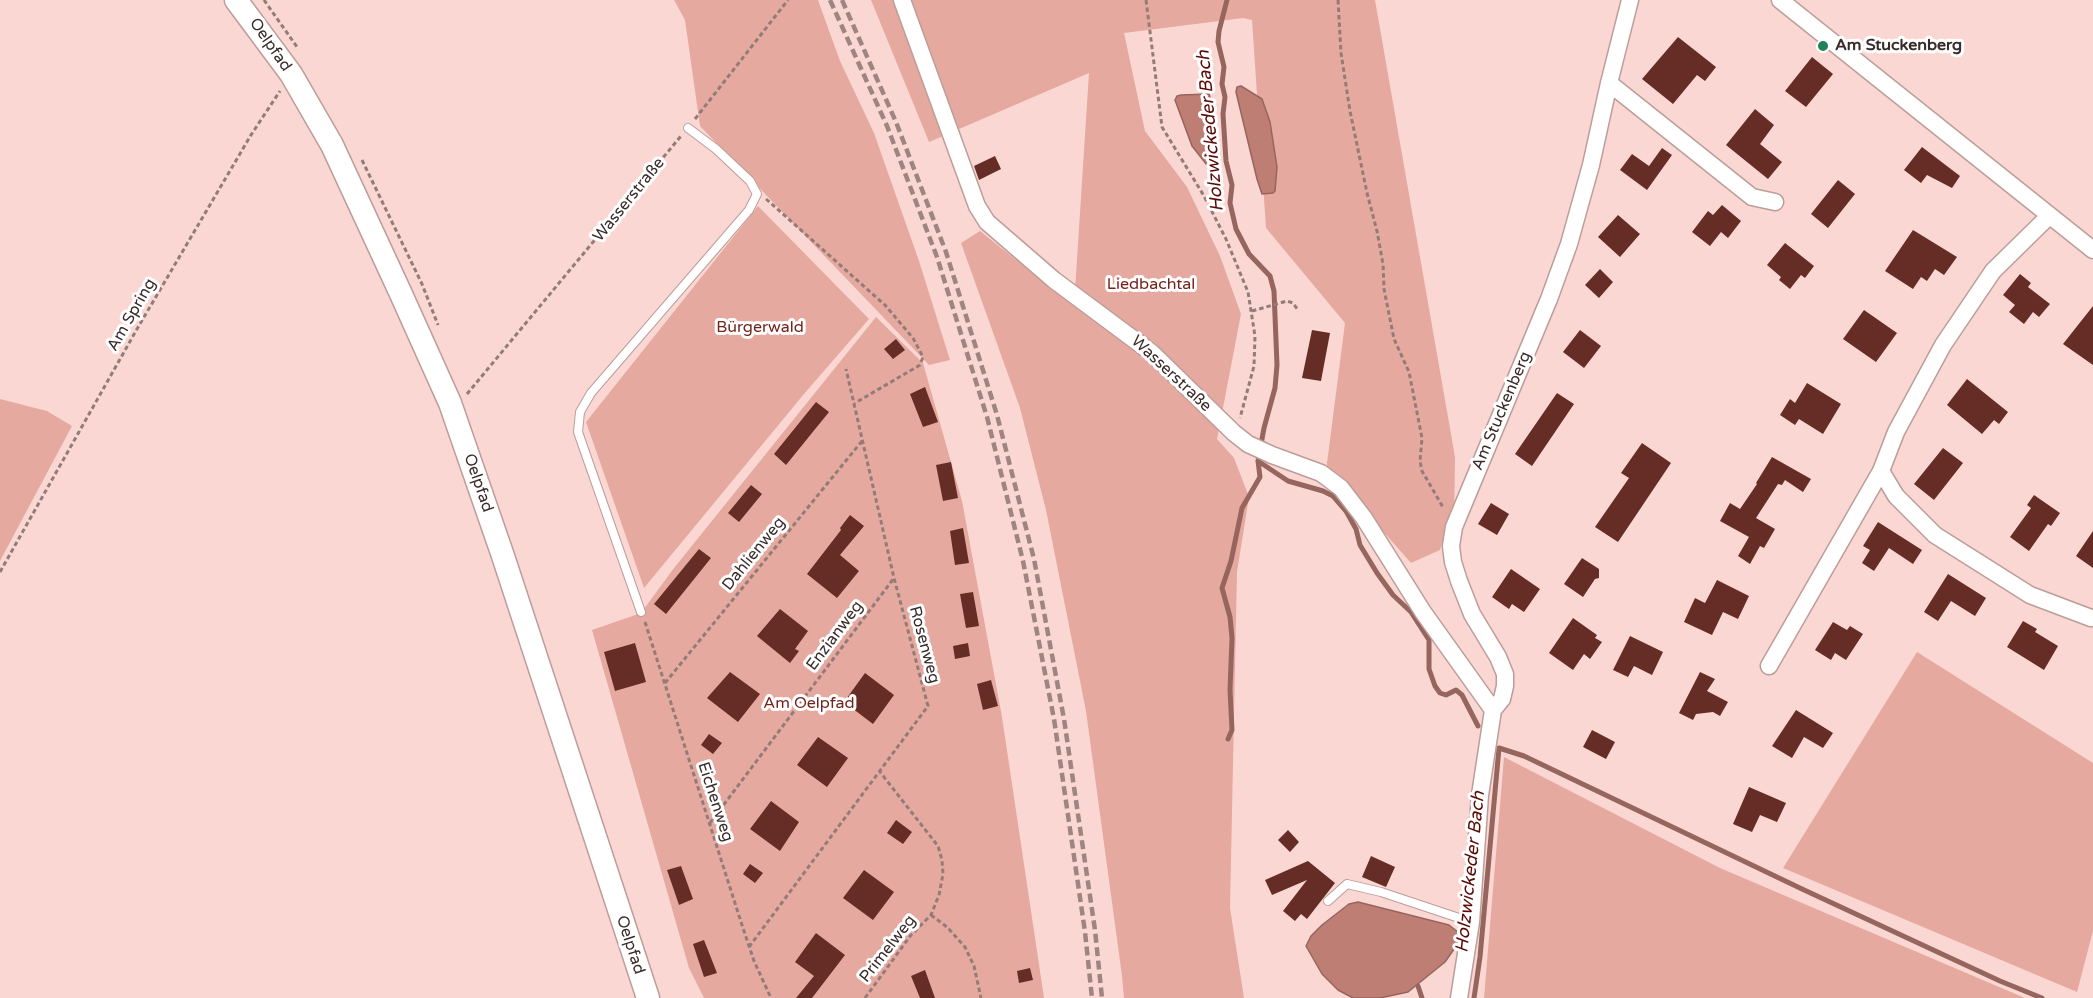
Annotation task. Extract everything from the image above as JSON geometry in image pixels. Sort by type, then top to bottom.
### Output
[{"type":"street","name":"Oelpfad","points":[[236,0],[291,74],[337,156],[450,403],[507,567],[648,998]]},
{"type":"street","name":"Wasserstraße","points":[[902,0],[973,196],[987,222],[1054,280],[1152,353],[1233,433],[1248,444],[1272,455],[1321,473],[1349,496],[1405,585],[1497,704]]},
{"type":"street","name":"Am Stuckenberg","points":[[1497,704],[1505,686],[1505,674],[1498,657],[1472,614],[1453,562],[1451,546],[1456,519],[1549,299],[1569,244],[1591,165],[1630,0]]},
{"type":"street","points":[[1780,0],[2093,250]]},
{"type":"street","points":[[1609,83],[1752,197],[1775,202]]},
{"type":"street","points":[[1768,666],[1881,471],[1896,432],[1943,345],[1993,271],[2049,216]]},
{"type":"street","points":[[1881,471],[1896,496],[1935,535],[2030,595],[2091,618]]},
{"type":"street","points":[[1459,998],[1471,922],[1480,795],[1497,704]]},
{"type":"lane","points":[[641,612],[578,432],[580,412],[591,393],[749,210],[757,194],[750,181],[716,149],[688,128]]},
{"type":"lane","points":[[1328,901],[1347,884],[1360,886],[1471,922]]},
{"type":"path","name":"Wasserstraße","points":[[466,396],[688,128],[788,0]]},
{"type":"path","points":[[1146,0],[1162,126],[1204,196],[1226,239],[1248,292],[1252,311],[1255,336],[1254,366],[1244,410],[1233,433]]},
{"type":"path","points":[[1338,0],[1341,53],[1350,111],[1377,231],[1383,264],[1384,289],[1394,339],[1409,372],[1422,438],[1420,461],[1422,471],[1441,505],[1456,519]]},
{"type":"path","name":"Am Spring","points":[[0,572],[239,156],[291,74]]},
{"type":"path","points":[[757,194],[769,201],[885,305],[912,338],[923,357],[920,365],[855,403]]},
{"type":"path","points":[[1252,311],[1287,301],[1293,303],[1298,310]]},
{"type":"path","name":"Rosenweg","points":[[749,947],[928,706],[894,578],[846,369]]},
{"type":"path","name":"Dahlienweg","points":[[665,682],[862,441]]},
{"type":"path","name":"Enzianweg","points":[[710,823],[894,578]]},
{"type":"path","name":"Eichenweg","points":[[641,612],[749,947],[771,998]]},
{"type":"path","points":[[880,772],[938,846],[943,874],[939,895],[931,915],[947,927],[965,947],[974,966],[981,998]]},
{"type":"path","name":"Primelweg","points":[[865,998],[911,936],[931,915]]},
{"type":"green space","points":[[674,0],[818,0],[840,61],[874,133],[919,261],[950,360],[929,365],[700,126],[685,20]]},
{"type":"green space","name":"Liedbachtal","points":[[871,0],[1375,0],[1455,457],[1454,527],[1446,529],[1440,550],[1411,563],[1359,504],[1326,471],[1345,323],[1266,228],[1252,20],[1243,18],[1124,33],[1145,131],[1187,187],[1220,256],[1241,314],[1217,439],[1234,458],[1249,497],[1237,572],[1230,908],[1244,998],[1124,998],[1086,711],[1046,510],[1020,408],[961,243],[980,231],[1074,306],[1089,73],[929,142]]},
{"type":"green space","name":"Bürgerwald","points":[[758,206],[869,319],[644,588],[586,422]]},
{"type":"green space","name":"Am Oelpfad","points":[[876,317],[923,363],[962,501],[1002,717],[1044,998],[704,998],[689,968],[592,630],[641,613],[674,568]]},
{"type":"green space","points":[[0,399],[47,411],[72,426],[0,561]]},
{"type":"green space","points":[[1917,652],[2093,763],[2093,931],[2077,992],[1783,868]]},
{"type":"green space","points":[[1504,757],[1720,868],[2025,998],[1484,998]]},
{"type":"shaded area","points":[[1241,86],[1262,99],[1270,122],[1277,167],[1273,193],[1262,194],[1257,179],[1236,92],[1237,87]]},
{"type":"shaded area","points":[[1209,94],[1212,165],[1207,165],[1192,146],[1175,100],[1181,95]]},
{"type":"shaded area","points":[[1358,902],[1449,925],[1458,932],[1459,942],[1445,962],[1408,992],[1380,998],[1353,998],[1338,990],[1322,974],[1306,946],[1311,936],[1322,925],[1349,904]]},
{"type":"building","points":[[1678,37],[1716,67],[1705,81],[1697,75],[1673,104],[1642,79]]},
{"type":"building","points":[[1812,57],[1833,74],[1806,107],[1785,91]]},
{"type":"building","points":[[1755,109],[1774,125],[1760,144],[1782,162],[1768,179],[1726,145]]},
{"type":"building","points":[[1922,147],[1960,176],[1952,188],[1927,175],[1921,183],[1904,170]]},
{"type":"building","points":[[1662,148],[1672,155],[1647,190],[1620,170],[1632,154],[1649,166]]},
{"type":"building","points":[[995,156],[1001,169],[979,180],[974,166]]},
{"type":"building","points":[[1838,180],[1855,194],[1828,228],[1811,214]]},
{"type":"building","points":[[1722,205],[1741,221],[1728,238],[1721,232],[1710,246],[1692,232],[1708,211],[1713,215]]},
{"type":"building","points":[[1618,215],[1640,234],[1620,257],[1598,237]]},
{"type":"building","points":[[1913,230],[1957,257],[1944,275],[1935,269],[1927,281],[1921,277],[1913,289],[1885,271]]},
{"type":"building","points":[[1785,243],[1814,266],[1805,278],[1801,275],[1790,289],[1779,280],[1781,277],[1767,265]]},
{"type":"building","points":[[1600,269],[1613,282],[1599,298],[1585,285]]},
{"type":"building","points":[[2020,274],[2031,283],[2028,287],[2050,304],[2039,317],[2033,312],[2024,324],[2009,312],[2015,305],[2003,295]]},
{"type":"building","points":[[2093,306],[2093,365],[2063,344]]},
{"type":"building","points":[[1864,310],[1897,333],[1876,362],[1843,339]]},
{"type":"building","points":[[1312,330],[1330,333],[1321,381],[1302,378]]},
{"type":"building","points":[[1580,330],[1601,346],[1584,368],[1563,352]]},
{"type":"building","points":[[896,339],[905,350],[893,359],[884,349]]},
{"type":"building","points":[[1967,379],[2008,412],[1999,424],[1994,420],[1982,434],[1947,405]]},
{"type":"building","points":[[1807,383],[1841,404],[1823,434],[1799,419],[1795,425],[1780,415],[1790,399],[1795,403]]},
{"type":"building","points":[[925,387],[938,422],[923,427],[910,394]]},
{"type":"building","points":[[1557,393],[1574,404],[1532,466],[1515,454]]},
{"type":"building","points":[[816,402],[829,412],[786,465],[774,454]]},
{"type":"building","points":[[1642,443],[1671,463],[1618,542],[1595,527],[1629,478],[1621,473]]},
{"type":"building","points":[[1943,448],[1963,463],[1934,500],[1914,484]]},
{"type":"building","points":[[1772,457],[1811,479],[1803,492],[1785,480],[1782,485],[1778,484],[1756,518],[1775,529],[1764,548],[1760,546],[1750,564],[1738,556],[1749,537],[1720,521],[1730,503],[1740,509]]},
{"type":"building","points":[[951,462],[958,498],[943,501],[936,465]]},
{"type":"building","points":[[751,485],[762,494],[739,522],[728,513]]},
{"type":"building","points":[[2034,495],[2060,513],[2051,526],[2048,524],[2029,551],[2010,537],[2031,508],[2027,505]]},
{"type":"building","points":[[1491,503],[1509,514],[1497,535],[1478,524]]},
{"type":"building","points":[[850,515],[864,526],[840,555],[859,571],[837,598],[807,574]]},
{"type":"building","points":[[1878,522],[1922,550],[1913,564],[1889,548],[1874,571],[1862,563],[1870,550],[1863,546]]},
{"type":"building","points":[[963,528],[969,563],[955,565],[950,531]]},
{"type":"building","points":[[2093,531],[2093,568],[2076,556]]},
{"type":"building","points":[[699,549],[711,558],[666,614],[654,604]]},
{"type":"building","points":[[1582,558],[1599,569],[1599,578],[1595,579],[1583,597],[1564,584]]},
{"type":"building","points":[[1511,569],[1540,589],[1524,612],[1512,604],[1509,609],[1492,597]]},
{"type":"building","points":[[1948,574],[1986,598],[1975,616],[1951,601],[1938,621],[1924,612]]},
{"type":"building","points":[[1717,580],[1749,596],[1738,619],[1723,612],[1712,635],[1684,622],[1695,598],[1705,603]]},
{"type":"building","points":[[973,592],[979,626],[966,628],[960,594]]},
{"type":"building","points":[[780,609],[808,631],[795,649],[799,651],[790,663],[757,636]]},
{"type":"building","points":[[1573,618],[1597,635],[1595,638],[1602,642],[1590,659],[1584,654],[1573,670],[1549,653]]},
{"type":"building","points":[[2023,621],[2037,629],[2035,632],[2058,646],[2044,670],[2007,647]]},
{"type":"building","points":[[1833,622],[1847,630],[1850,626],[1863,634],[1846,660],[1835,653],[1831,660],[1815,650]]},
{"type":"building","points":[[1630,636],[1663,652],[1652,675],[1634,666],[1628,677],[1613,670]]},
{"type":"building","points":[[635,643],[646,682],[615,691],[604,652]]},
{"type":"building","points":[[968,643],[970,656],[955,659],[953,646]]},
{"type":"building","points":[[730,672],[760,694],[738,722],[707,698]]},
{"type":"building","points":[[1700,672],[1715,679],[1707,691],[1728,702],[1720,716],[1713,712],[1696,714],[1693,720],[1679,713]]},
{"type":"building","points":[[865,673],[894,695],[873,724],[844,702]]},
{"type":"building","points":[[991,680],[998,706],[983,710],[977,684]]},
{"type":"building","points":[[1796,710],[1833,733],[1823,748],[1804,737],[1792,758],[1772,746]]},
{"type":"building","points":[[1592,730],[1615,742],[1606,759],[1583,747]]},
{"type":"building","points":[[709,734],[722,743],[713,754],[701,745]]},
{"type":"building","points":[[818,737],[848,758],[827,787],[797,765]]},
{"type":"building","points":[[1749,787],[1786,803],[1777,822],[1760,815],[1752,832],[1733,824]]},
{"type":"building","points":[[771,801],[799,822],[780,851],[750,829]]},
{"type":"building","points":[[896,820],[912,832],[903,844],[887,833]]},
{"type":"building","points":[[1288,830],[1299,842],[1290,852],[1278,840]]},
{"type":"building","points":[[1371,856],[1395,867],[1386,887],[1362,877]]},
{"type":"building","points":[[1308,861],[1335,883],[1307,919],[1301,914],[1295,921],[1283,911],[1307,880],[1272,895],[1265,880]]},
{"type":"building","points":[[750,864],[763,873],[755,883],[743,874]]},
{"type":"building","points":[[681,866],[693,899],[679,905],[667,870]]},
{"type":"building","points":[[864,870],[894,892],[873,920],[843,898]]},
{"type":"building","points":[[816,933],[845,955],[812,998],[796,998],[814,976],[795,962]]},
{"type":"building","points":[[704,940],[717,973],[704,977],[693,944]]},
{"type":"building","points":[[1030,968],[1033,980],[1019,983],[1017,971]]},
{"type":"building","points":[[925,970],[935,998],[920,998],[911,976]]},
{"type":"waterway","name":"Holzwickeder Bach","points":[[1227,0],[1218,42],[1224,67],[1223,114],[1226,161],[1232,185],[1230,203],[1236,229],[1249,254],[1270,276],[1274,291],[1277,365],[1275,388],[1258,461],[1260,477],[1242,508],[1231,561],[1222,588],[1230,617],[1232,638],[1230,690],[1232,730],[1228,739]]},
{"type":"waterway","name":"Holzwickeder Bach","points":[[1258,461],[1288,481],[1333,496],[1346,511],[1356,529],[1360,545],[1377,573],[1393,595],[1411,612],[1429,640],[1429,669],[1435,686],[1440,693],[1446,695],[1456,690],[1462,695],[1478,726]]},
{"type":"waterway","points":[[1474,998],[1480,957],[1499,748],[1524,756],[1802,889],[2000,981],[2042,998]]},
{"type":"waterway","points":[[1418,986],[1422,998]]},
{"type":"railway","points":[[830,0],[887,126],[937,257],[987,417],[1023,561],[1054,719],[1085,932],[1092,998]]},
{"type":"railway","points":[[842,0],[896,122],[946,252],[997,415],[1034,559],[1064,719],[1095,930],[1102,998]]},
{"type":"place","name":"Am Stuckenberg","points":[[1823,46]]}]
